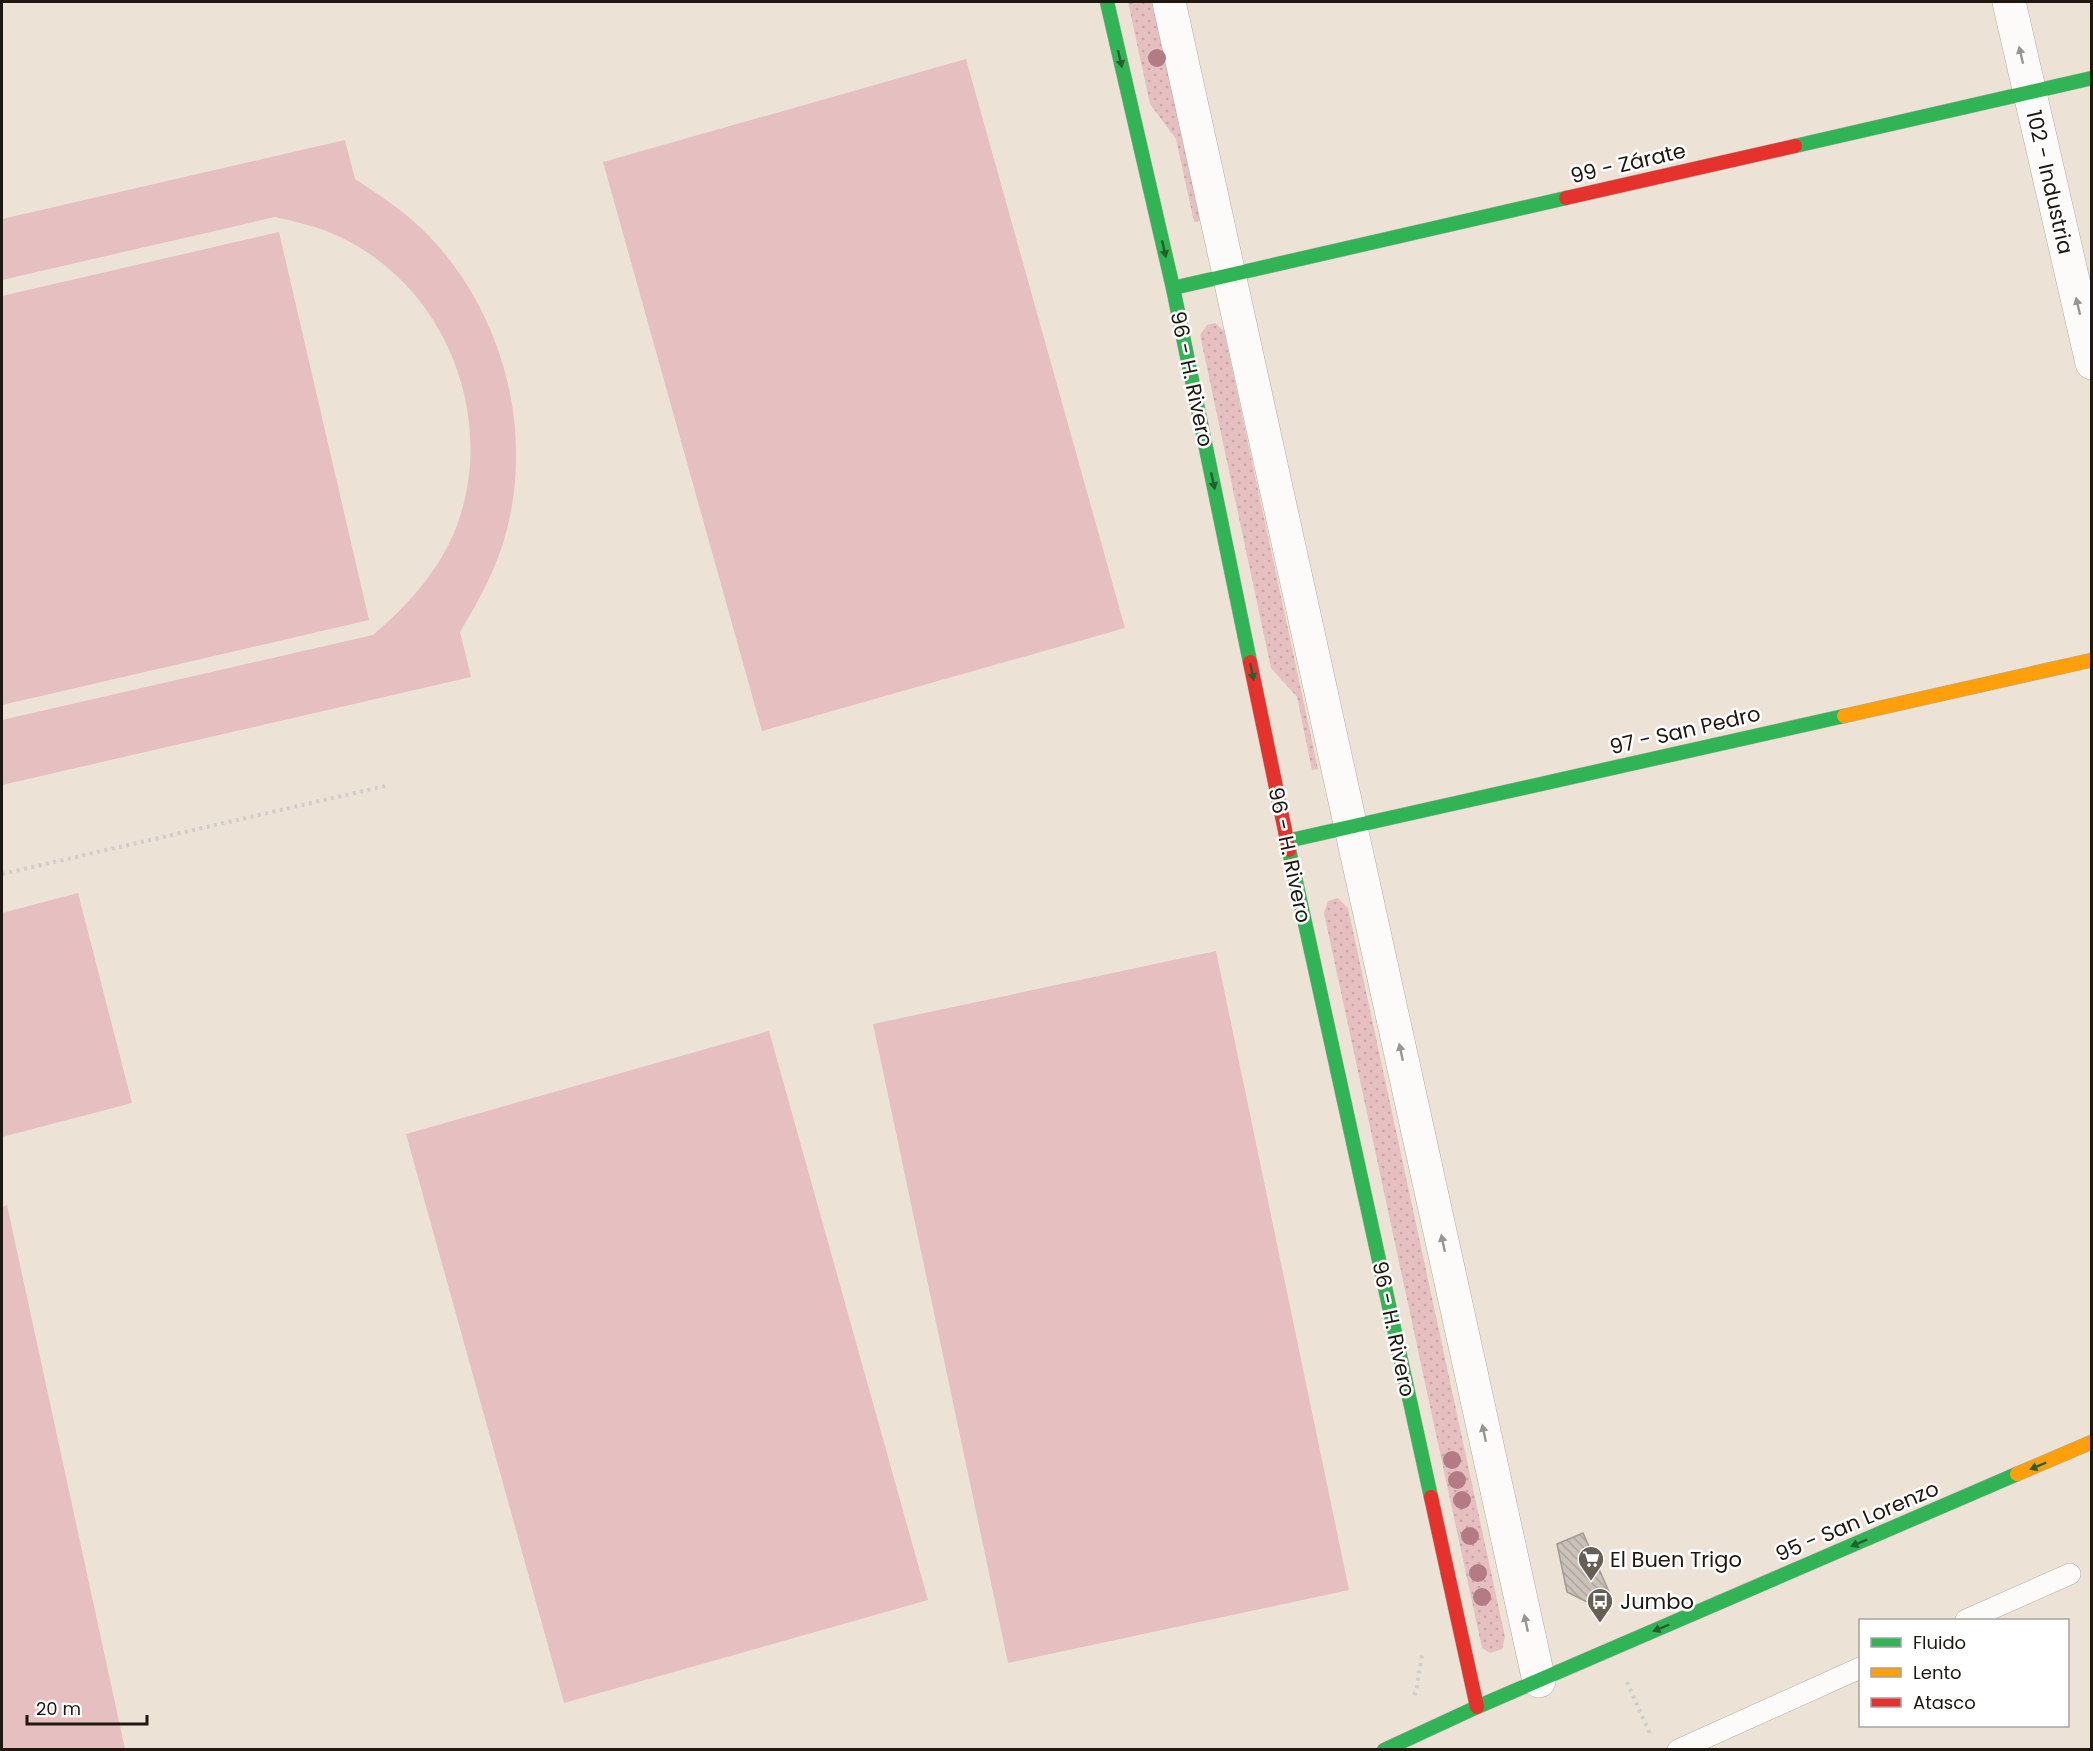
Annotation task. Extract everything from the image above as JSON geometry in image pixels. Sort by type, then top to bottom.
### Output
[{"type":"street","name":"96 - H. Rivero","points":[[1107,2],[1173,288],[1287,841],[1476,1707]]},
{"type":"street","points":[[1169,2],[1539,1681]]},
{"type":"street","name":"102 - Industria","points":[[2009,2],[2091,363]]},
{"type":"street","name":"99 - Zárate","points":[[1173,288],[2091,78]]},
{"type":"street","name":"97 - San Pedro","points":[[1287,841],[2091,660]]},
{"type":"street","name":"95 - San Lorenzo","points":[[1384,1749],[1476,1707],[2091,1443]]},
{"type":"lane","points":[[1968,1619],[2070,1574]]},
{"type":"lane","points":[[1678,1749],[1859,1668]]},
{"type":"path","points":[[2,874],[385,786]]},
{"type":"path","points":[[1611,1649],[1653,1740]]},
{"type":"path","points":[[1409,1701],[1416,1692],[1422,1655]]},
{"type":"shaded area","points":[[1128,2],[1153,2],[1201,221],[1194,222],[1176,139],[1150,104]]},
{"type":"shaded area","points":[[966,59],[1125,628],[762,731],[603,162]]},
{"type":"shaded area","points":[[345,140],[355,179],[416,223],[453,264],[476,301],[495,341],[508,382],[515,426],[516,470],[511,513],[495,565],[460,632],[471,677],[2,785],[2,720],[373,635],[421,586],[449,544],[456,528],[467,486],[470,443],[466,401],[454,360],[434,322],[409,288],[377,259],[340,237],[275,217],[2,280],[2,219]]},
{"type":"shaded area","points":[[279,232],[369,620],[2,705],[2,296]]},
{"type":"shaded area","points":[[1215,323],[1224,331],[1318,769],[1312,770],[1297,697],[1271,668],[1200,335],[1207,325]]},
{"type":"shaded area","points":[[78,893],[132,1103],[2,1137],[2,913]]},
{"type":"shaded area","points":[[1338,898],[1348,908],[1505,1637],[1502,1649],[1490,1653],[1482,1648],[1324,913],[1328,901]]},
{"type":"shaded area","points":[[1216,951],[1349,1590],[1008,1663],[873,1024]]},
{"type":"shaded area","points":[[769,1031],[928,1600],[564,1703],[406,1134]]},
{"type":"shaded area","points":[[7,1205],[125,1749],[2,1749],[2,1207]]},
{"type":"building","points":[[1583,1533],[1610,1594],[1589,1603],[1567,1592],[1557,1544]]},
{"type":"traffic: fast","points":[[1107,2],[1173,288],[1250,662]]},
{"type":"traffic: fast","points":[[1795,146],[2092,78]]},
{"type":"traffic: fast","points":[[1173,288],[1566,198]]},
{"type":"traffic: fast","points":[[1287,841],[1844,716]]},
{"type":"traffic: fast","points":[[1289,850],[1431,1497]]},
{"type":"traffic: fast","points":[[1384,1750],[1477,1707],[2017,1474]]},
{"type":"traffic: slow","points":[[1844,716],[2092,660]]},
{"type":"traffic: slow","points":[[2017,1474],[2092,1442]]},
{"type":"traffic: jam","points":[[1566,198],[1795,146]]},
{"type":"traffic: jam","points":[[1250,662],[1289,850]]},
{"type":"traffic: jam","points":[[1431,1497],[1477,1707]]},
{"type":"place","name":"El Buen Trigo","points":[[1591,1582]]},
{"type":"place","name":"Jumbo","points":[[1600,1624]]}]
